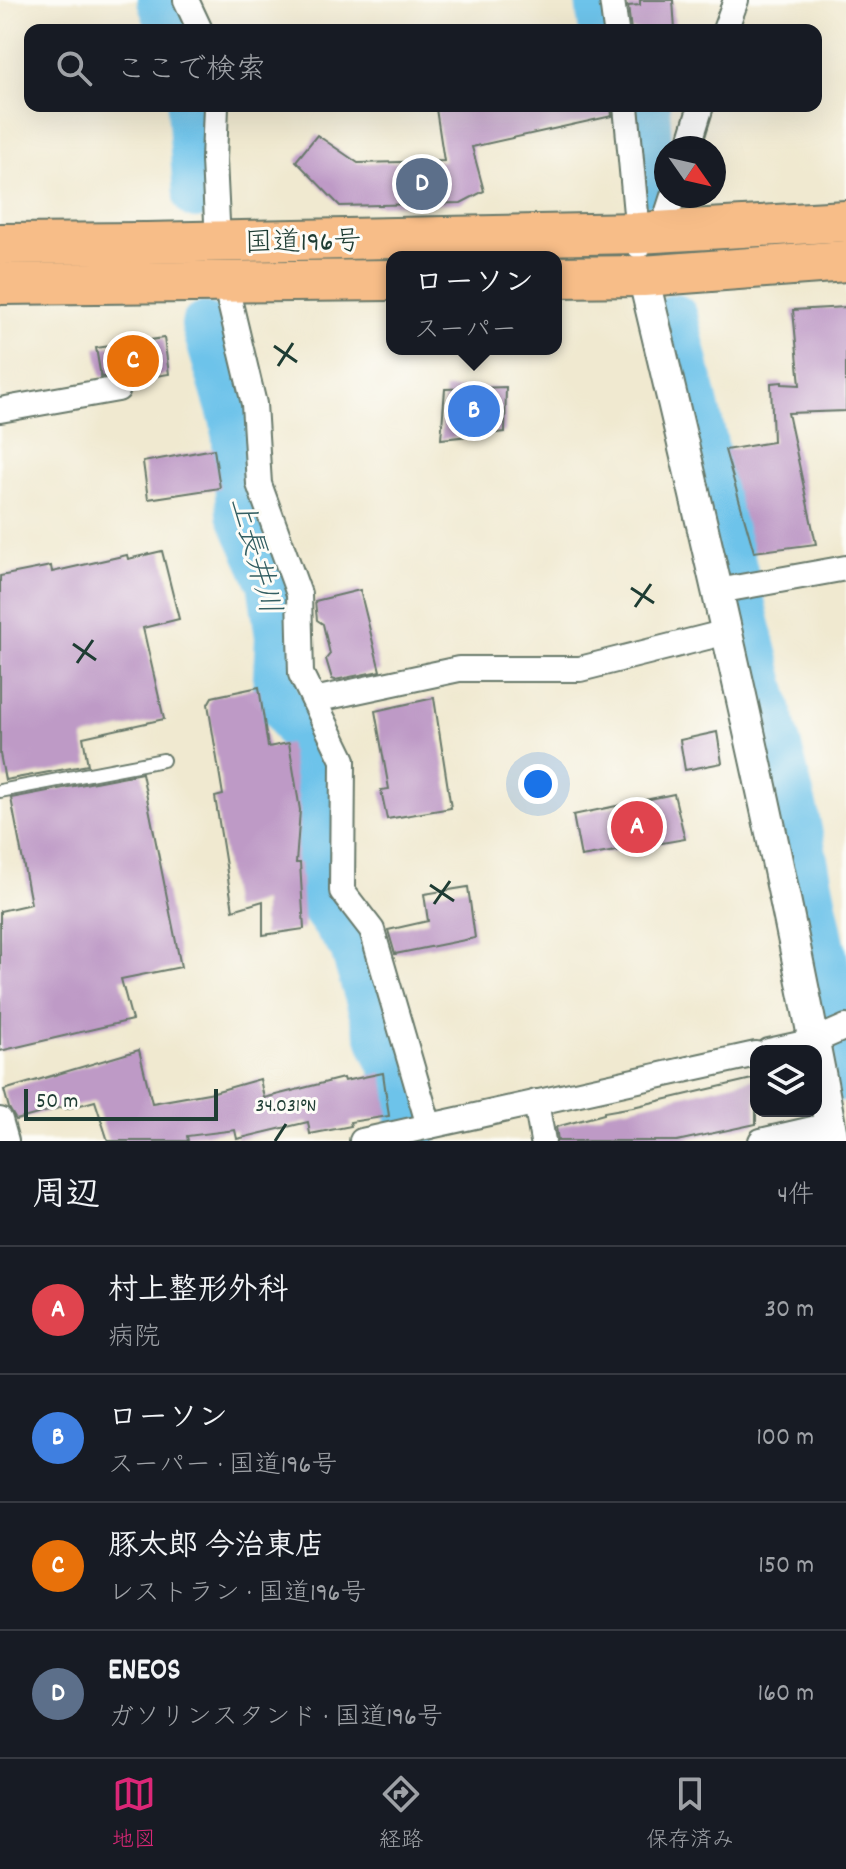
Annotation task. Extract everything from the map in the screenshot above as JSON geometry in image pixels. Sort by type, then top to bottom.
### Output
[{"type":"highway","name":"国道196号","points":[[0,244],[218,242],[658,220],[846,221]]},
{"type":"highway","points":[[562,277],[643,276],[846,261]]},
{"type":"highway","name":"国道196号","points":[[0,284],[386,280]]},
{"type":"street","points":[[186,0],[197,24]]},
{"type":"street","points":[[612,0],[615,24]]},
{"type":"street","points":[[727,24],[736,0]]},
{"type":"street","points":[[216,112],[214,160],[218,242]]},
{"type":"street","points":[[628,112],[658,220],[643,276],[718,591],[832,1133],[761,1141]]},
{"type":"street","points":[[692,136],[699,112]]},
{"type":"street","points":[[225,282],[254,404],[259,484],[299,594],[301,674],[343,760],[342,891],[372,930],[429,1126]]},
{"type":"street","points":[[0,410],[118,389]]},
{"type":"street","points":[[718,591],[846,568]]},
{"type":"street","points":[[314,700],[459,669],[580,669],[727,632]]},
{"type":"street","points":[[796,1045],[846,1027]]},
{"type":"street","points":[[362,1141],[750,1055]]},
{"type":"street","points":[[536,1102],[543,1141]]},
{"type":"street","points":[[0,1120],[6,1141]]},
{"type":"lane","points":[[0,791],[163,760]]},
{"type":"building","points":[[640,0],[673,0],[675,24],[630,24],[628,6],[640,5]]},
{"type":"building","points":[[436,112],[612,112],[612,116],[472,147],[484,191],[461,203],[340,206],[296,161],[317,135],[358,163],[444,161]]},
{"type":"building","points":[[846,307],[846,411],[788,413],[816,544],[754,552],[725,450],[773,442],[771,383],[800,385],[793,310]]},
{"type":"building","points":[[164,338],[169,374],[130,380],[122,375],[101,377],[96,348]]},
{"type":"building","points":[[506,387],[505,432],[441,439],[445,389]]},
{"type":"building","points":[[214,449],[220,488],[148,499],[143,462]]},
{"type":"building","points":[[162,551],[179,619],[143,628],[164,719],[83,737],[88,765],[5,780],[0,754],[0,576],[51,566],[52,572],[127,555],[128,559]]},
{"type":"building","points":[[360,590],[380,671],[335,680],[326,659],[330,654],[323,624],[317,620],[315,601]]},
{"type":"building","points":[[259,687],[268,747],[289,743],[300,810],[296,863],[300,863],[304,929],[263,935],[263,901],[233,910],[215,797],[223,795],[208,704],[212,697]]},
{"type":"building","points":[[434,698],[451,808],[387,819],[381,790],[389,789],[375,711]]},
{"type":"building","points":[[717,732],[722,763],[685,770],[680,740]]},
{"type":"building","points":[[142,773],[181,967],[121,979],[132,1020],[0,1051],[0,911],[31,904],[11,798]]},
{"type":"building","points":[[674,794],[685,839],[581,857],[573,815]]},
{"type":"building","points":[[468,887],[475,938],[395,954],[388,930],[428,921],[424,894]]},
{"type":"building","points":[[139,1050],[152,1103],[214,1092],[260,1079],[264,1098],[343,1078],[344,1081],[383,1073],[389,1116],[350,1122],[351,1126],[310,1134],[308,1122],[237,1139],[235,1130],[187,1136],[188,1141],[108,1141],[95,1101],[16,1120],[9,1108],[4,1090]]},
{"type":"building","points":[[750,1079],[750,1117],[756,1117],[756,1124],[677,1141],[558,1141],[556,1127],[604,1112]]},
{"type":"waterway","name":"上長井川","points":[[160,0],[169,24]]},
{"type":"waterway","name":"上長井川","points":[[598,0],[601,24]]},
{"type":"waterway","name":"上長井川","points":[[190,112],[196,196]]},
{"type":"waterway","name":"上長井川","points":[[647,112],[651,183]]},
{"type":"waterway","name":"上長井川","points":[[675,317],[796,815],[846,1079]]},
{"type":"waterway","name":"上長井川","points":[[204,325],[234,425],[239,514],[270,582],[278,637],[275,695],[313,756],[323,809],[318,872],[323,907],[352,946],[381,1042],[405,1097],[413,1141]]},
{"type":"place","name":"ENEOS","points":[[422,184]]},
{"type":"place","name":"豚太郎 今治東店","points":[[133,361]]},
{"type":"place","name":"ローソン","points":[[474,411]]},
{"type":"place","name":"村上整形外科","points":[[637,827]]}]
